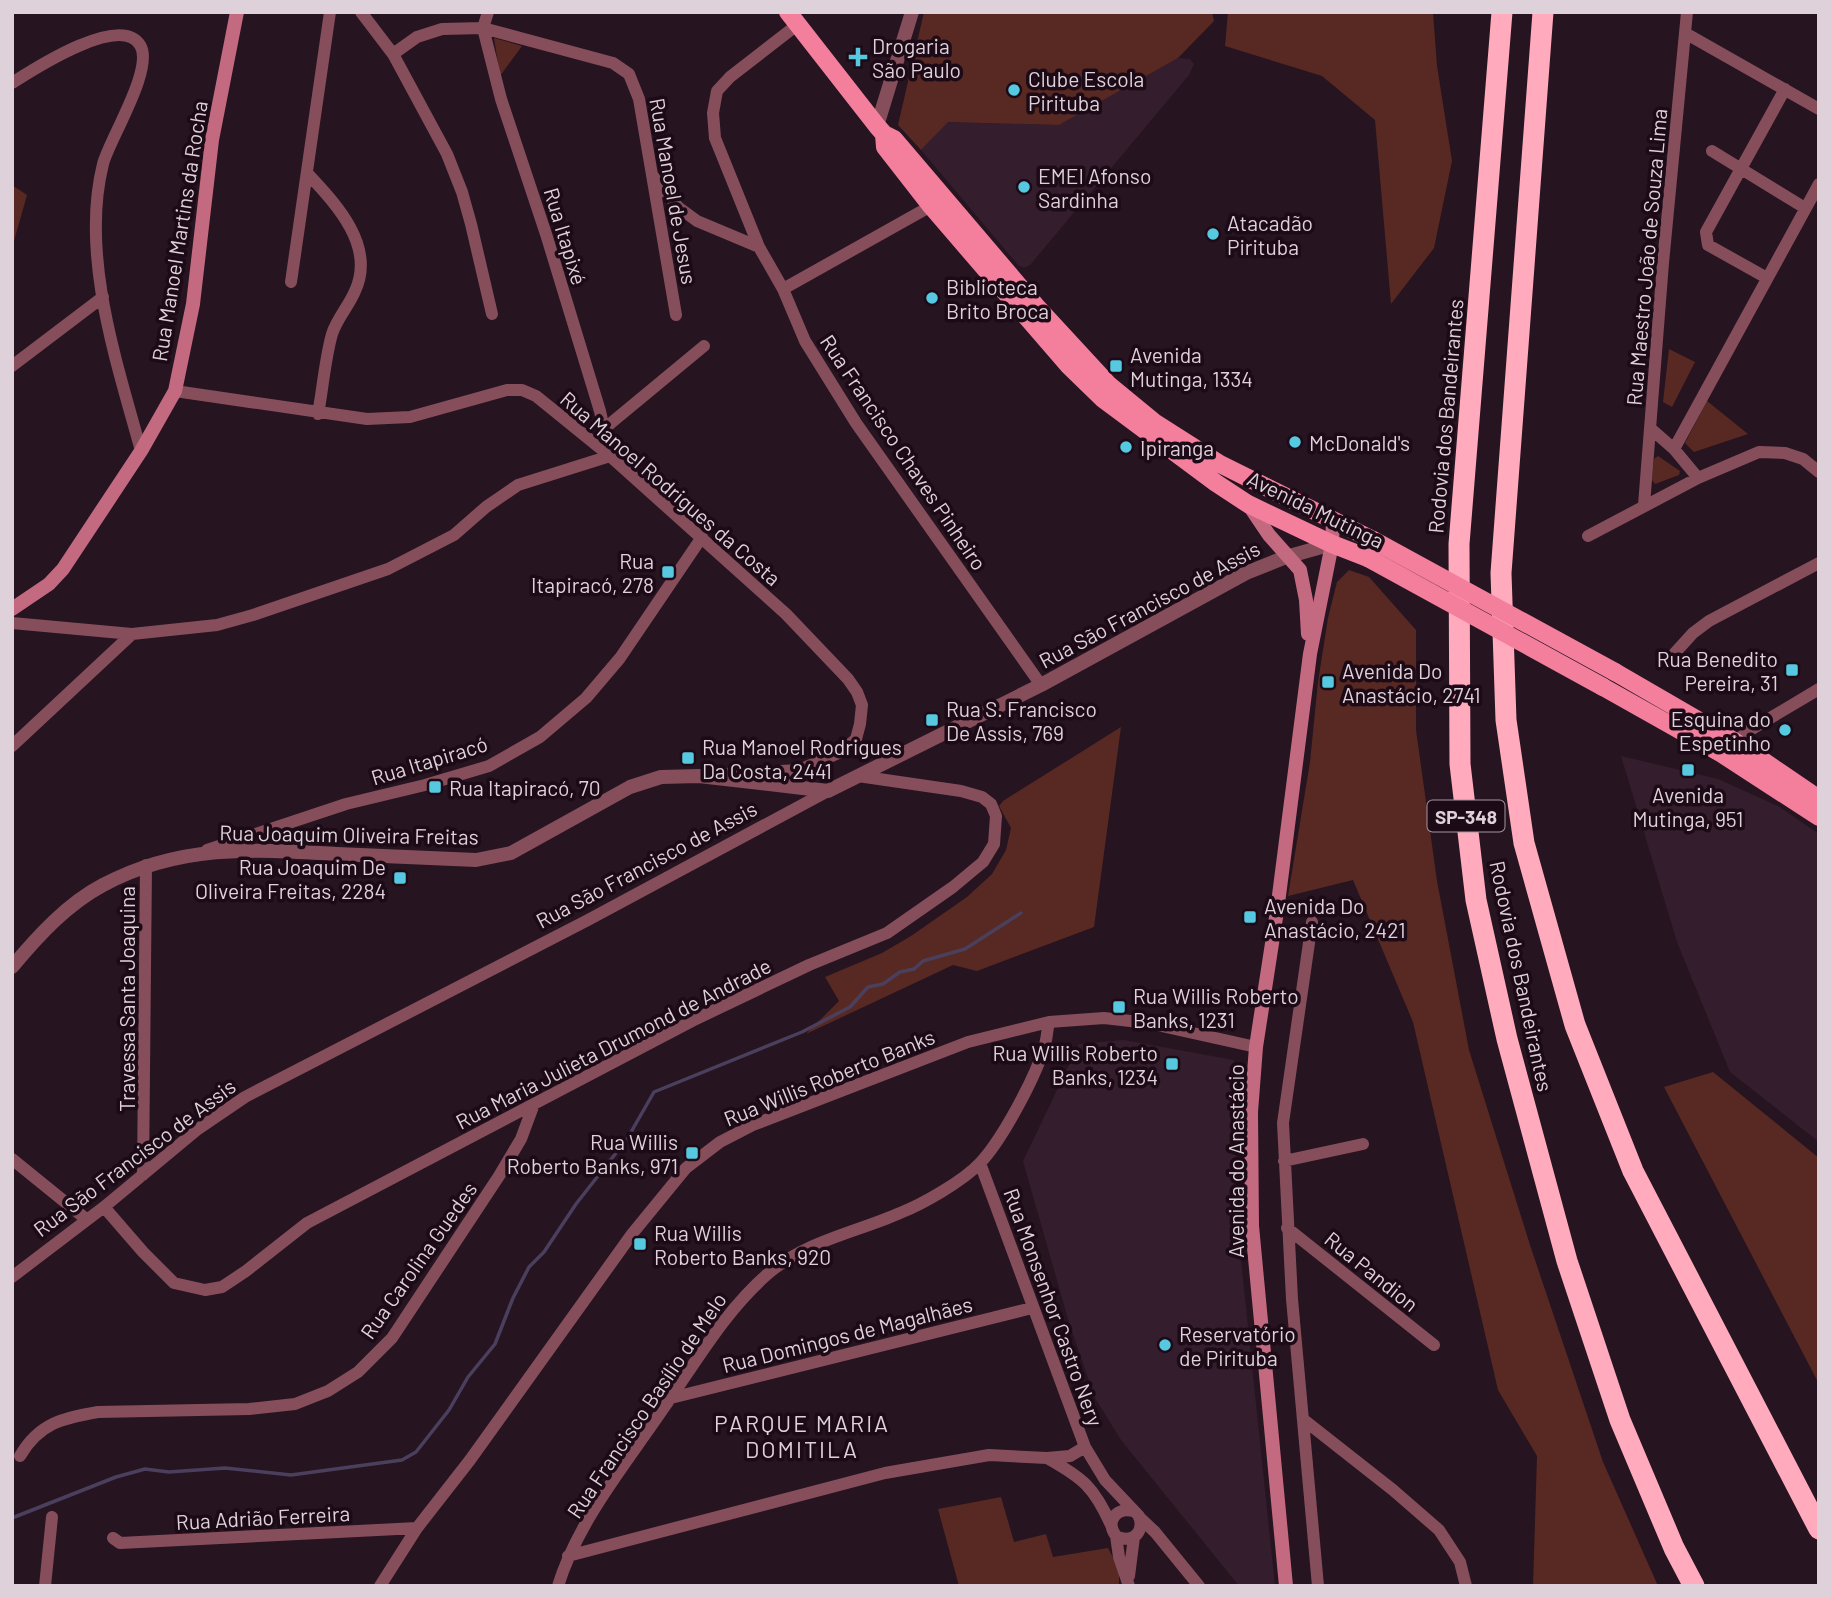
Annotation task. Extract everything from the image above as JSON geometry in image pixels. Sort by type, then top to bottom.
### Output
[{"type":"highway","name":"Rodovia dos Bandeirantes","points":[[1502,12],[1459,544],[1460,764],[1476,900],[1507,1040],[1567,1261],[1620,1420],[1674,1548],[1694,1586]]},
{"type":"highway","name":"Rodovia dos Bandeirantes","points":[[1543,12],[1501,573],[1506,720],[1524,842],[1575,1025],[1633,1171],[1819,1529]]},
{"type":"main road","name":"Rua Manoel Martins da Rocha","points":[[13,607],[49,584],[63,569],[141,451],[175,391],[193,304],[212,140],[237,12]]},
{"type":"main road","name":"Avenida Mutinga","points":[[793,19],[880,130],[894,139],[1037,307],[1109,385],[1154,422],[1243,477],[1373,540],[1615,672],[1728,748],[1819,817]]},
{"type":"main road","name":"Avenida Mutinga","points":[[880,130],[885,147],[931,206],[1068,365],[1103,399],[1216,483],[1248,504],[1368,558],[1603,687],[1728,748],[1819,799]]},
{"type":"main road","points":[[1248,504],[1255,497],[1264,496],[1298,504]]},
{"type":"main road","name":"Avenida do Anastácio","points":[[1248,504],[1256,518],[1300,570],[1310,654]]},
{"type":"main road","name":"Avenida do Anastácio","points":[[1286,1586],[1252,1226],[1251,1112],[1256,1047],[1277,911],[1310,654],[1332,544],[1334,521]]},
{"type":"street","points":[[291,282],[330,12]]},
{"type":"street","points":[[361,12],[393,54],[447,154],[462,192],[479,251],[492,314]]},
{"type":"street","points":[[483,28],[488,12]]},
{"type":"street","points":[[880,130],[886,110],[884,104],[912,12]]},
{"type":"street","name":"Rua Maestro João de Souza Lima","points":[[1644,505],[1687,12]]},
{"type":"street","name":"Rua Francisco Chaves Pinheiro","points":[[793,19],[717,91],[713,113],[715,138],[760,247],[783,289],[806,341],[856,423],[1041,685]]},
{"type":"street","name":"Rua Manoel de Jesus","points":[[393,54],[417,37],[442,29],[483,28],[593,56],[612,63],[629,74],[639,99],[676,315]]},
{"type":"street","name":"Rua Itapixé","points":[[483,28],[501,99],[546,234],[605,428],[610,456]]},
{"type":"street","points":[[1685,33],[1819,109]]},
{"type":"street","points":[[12,83],[39,66],[87,43],[121,35],[131,37],[140,44],[141,70],[134,94],[104,162],[96,216],[103,296],[141,451]]},
{"type":"street","points":[[1767,278],[1708,245],[1705,239],[1706,232],[1785,89]]},
{"type":"street","points":[[1712,150],[1805,208]]},
{"type":"street","points":[[308,174],[345,217],[359,250],[361,266],[356,290],[332,334],[318,414]]},
{"type":"street","points":[[653,176],[678,207],[697,221],[760,247]]},
{"type":"street","points":[[1674,449],[1819,184]]},
{"type":"street","points":[[783,289],[931,206]]},
{"type":"street","points":[[12,366],[103,296]]},
{"type":"street","points":[[605,428],[704,346]]},
{"type":"street","name":"Rua Manoel Rodrigues da Costa","points":[[175,391],[318,414],[367,419],[410,417],[507,390],[522,390],[536,396],[610,456],[702,537],[795,624],[858,692],[862,705],[856,739],[841,752],[799,770],[699,776]]},
{"type":"street","points":[[1650,429],[1674,449],[1698,478]]},
{"type":"street","points":[[1588,536],[1698,478],[1759,452],[1785,453],[1803,459],[1819,472]]},
{"type":"street","points":[[12,623],[132,634],[217,625],[253,615],[388,569],[454,535],[486,507],[518,485],[610,456]]},
{"type":"street","name":"Rua Itapiracó","points":[[199,853],[346,804],[489,766],[540,737],[586,698],[620,658],[702,537]]},
{"type":"street","name":"Rua São Francisco de Assis","points":[[12,1277],[104,1207],[198,1129],[245,1097],[587,920],[828,791],[1041,685],[1246,573],[1286,556],[1332,544]]},
{"type":"street","points":[[1674,655],[1693,633],[1709,621],[1819,563]]},
{"type":"street","points":[[12,746],[132,634]]},
{"type":"street","points":[[1728,748],[1819,689]]},
{"type":"street","name":"Rua Joaquim Oliveira Freitas","points":[[12,967],[39,936],[71,906],[101,885],[146,865],[199,853],[262,850],[476,860],[511,853],[630,787],[661,778],[699,776],[828,791]]},
{"type":"street","name":"Rua Maria Julieta Drumond de Andrade","points":[[104,1207],[174,1283],[205,1290],[222,1287],[307,1223],[721,1007],[809,965],[887,933],[953,887],[983,862],[994,844],[996,816],[991,804],[982,797],[961,791],[858,776]]},
{"type":"street","name":"Travessa Santa Joaquina","points":[[143,1175],[146,865]]},
{"type":"street","points":[[1312,922],[1283,1123],[1287,1227],[1318,1586]]},
{"type":"street","name":"Rua Willis Roberto Banks","points":[[380,1586],[416,1528],[470,1460],[632,1234],[686,1168],[720,1142],[753,1125],[968,1042],[1049,1022],[1104,1018],[1148,1023],[1256,1047]]},
{"type":"street","name":"Rua Francisco Basílio de Melo","points":[[558,1586],[568,1556],[600,1502],[740,1300],[771,1271],[799,1252],[901,1213],[939,1193],[980,1163],[1009,1122],[1034,1074],[1045,1047],[1049,1022]]},
{"type":"street","name":"Rua Carolina Guedes","points":[[20,1456],[28,1442],[40,1430],[76,1416],[98,1412],[249,1409],[295,1404],[328,1391],[358,1372],[392,1338],[499,1176],[520,1139],[534,1104]]},
{"type":"street","points":[[1284,1161],[1363,1144]]},
{"type":"street","points":[[12,1159],[86,1219]]},
{"type":"street","name":"Rua Monsenhor Castro Nery","points":[[980,1163],[1032,1308],[1093,1463],[1199,1586]]},
{"type":"street","name":"Rua Pandion","points":[[1287,1227],[1434,1345]]},
{"type":"street","name":"Rua Domingos de Magalhães","points":[[671,1398],[1032,1308]]},
{"type":"street","points":[[1304,1420],[1439,1530],[1460,1562],[1466,1586]]},
{"type":"street","points":[[568,1556],[885,1473],[989,1455],[1047,1458],[1070,1456],[1085,1447]]},
{"type":"street","points":[[1047,1458],[1078,1475],[1090,1487],[1113,1531],[1128,1539],[1135,1536],[1167,1549]]},
{"type":"street","points":[[1090,1487],[1093,1463]]},
{"type":"street","points":[[1125,1509],[1136,1514],[1141,1523],[1135,1536],[1129,1585],[1119,1557],[1112,1517],[1125,1509]]},
{"type":"street","points":[[45,1586],[52,1517]]},
{"type":"street","name":"Rua Adrião Ferreira","points":[[113,1538],[120,1543],[416,1528]]},
{"type":"shaded area","name":"Clube Escola Pirituba","points":[[924,12],[1212,12],[1214,21],[1178,58],[1059,125],[948,122],[921,150],[898,125]]},
{"type":"shaded area","points":[[1228,12],[1433,12],[1437,66],[1452,161],[1434,248],[1391,304],[1375,120],[1322,76],[1225,46]]},
{"type":"shaded area","points":[[494,38],[522,46],[500,76]]},
{"type":"shaded area","name":"EMEI Afonso Sardinha","points":[[1178,58],[1190,59],[1194,64],[1189,75],[1030,265],[1024,268],[1018,265],[921,150],[947,122],[1059,125]]},
{"type":"shaded area","points":[[12,185],[27,195],[12,248]]},
{"type":"shaded area","points":[[1669,349],[1695,362],[1672,407],[1663,402]]},
{"type":"shaded area","points":[[1707,401],[1748,434],[1694,452],[1685,443]]},
{"type":"shaded area","points":[[1658,456],[1680,471],[1679,475],[1655,484],[1652,480],[1654,459]]},
{"type":"shaded area","points":[[1349,570],[1369,577],[1416,630],[1416,730],[1437,881],[1469,1050],[1530,1245],[1603,1462],[1658,1586],[1533,1586],[1537,1456],[1498,1390],[1413,1022],[1353,880],[1288,896],[1310,762],[1328,618],[1337,582]]},
{"type":"shaded area","points":[[1121,727],[1094,927],[977,971],[953,965],[806,1034],[839,1001],[825,977],[882,953],[911,936],[967,897],[992,874],[1006,850],[1011,828],[999,806],[1003,801]]},
{"type":"shaded area","points":[[1621,756],[1718,779],[1778,806],[1819,834],[1819,1142],[1730,1072],[1677,942]]},
{"type":"shaded area","points":[[1124,1040],[1234,1060],[1237,1221],[1275,1586],[1239,1586],[1121,1440],[1095,1398],[1070,1326],[1023,1161],[1079,1044]]},
{"type":"shaded area","points":[[1713,1072],[1819,1158],[1819,1384],[1664,1087]]},
{"type":"shaded area","points":[[1001,1497],[1014,1542],[1046,1534],[1053,1557],[1108,1548],[1119,1569],[1119,1586],[959,1586],[938,1509]]},
{"type":"waterway","points":[[12,1518],[116,1477],[145,1469],[169,1472],[225,1468],[291,1475],[402,1460],[416,1452],[449,1410],[468,1377],[495,1344],[513,1298],[529,1267],[544,1252],[576,1204],[627,1139],[654,1092],[802,1032],[850,1007],[868,987],[883,984],[900,972],[914,969],[923,961],[965,949],[1021,913]]},
{"type":"place","name":"Drogaria São Paulo","points":[[858,57]]},
{"type":"place","name":"Clube Escola Pirituba","points":[[1014,90]]},
{"type":"place","name":"EMEI Afonso Sardinha","points":[[1024,187]]},
{"type":"place","name":"Atacadão Pirituba","points":[[1213,234]]},
{"type":"place","name":"Biblioteca Brito Broca","points":[[932,298]]},
{"type":"place","name":"Avenida Mutinga, 1334","points":[[1116,366]]},
{"type":"place","name":"McDonald's","points":[[1295,442]]},
{"type":"place","name":"Ipiranga","points":[[1126,447]]},
{"type":"place","name":"Rua Itapiracó, 278","points":[[668,572]]},
{"type":"place","name":"Rua Benedito Pereira, 31","points":[[1792,670]]},
{"type":"place","name":"Avenida Do Anastácio, 2741","points":[[1328,682]]},
{"type":"place","name":"Rua S. Francisco De Assis, 769","points":[[932,720]]},
{"type":"place","name":"Esquina do Espetinho","points":[[1785,730]]},
{"type":"place","name":"Rua Manoel Rodrigues Da Costa, 2441","points":[[688,758]]},
{"type":"place","name":"Avenida Mutinga, 951","points":[[1688,770]]},
{"type":"place","name":"Rua Itapiracó, 70","points":[[435,787]]},
{"type":"place","name":"Rua Joaquim De Oliveira Freitas, 2284","points":[[400,878]]},
{"type":"place","name":"Avenida Do Anastácio, 2421","points":[[1250,917]]},
{"type":"place","name":"Rua Willis Roberto Banks, 1231","points":[[1119,1007]]},
{"type":"place","name":"Rua Willis Roberto Banks, 1234","points":[[1172,1064]]},
{"type":"place","name":"Rua Willis Roberto Banks, 971","points":[[692,1153]]},
{"type":"place","name":"Rua Willis Roberto Banks, 920","points":[[640,1244]]},
{"type":"place","name":"Reservatório de Pirituba","points":[[1165,1345]]},
{"type":"district","name":"PARQUE MARIA DOMITILA","points":[[802,1436]]}]
